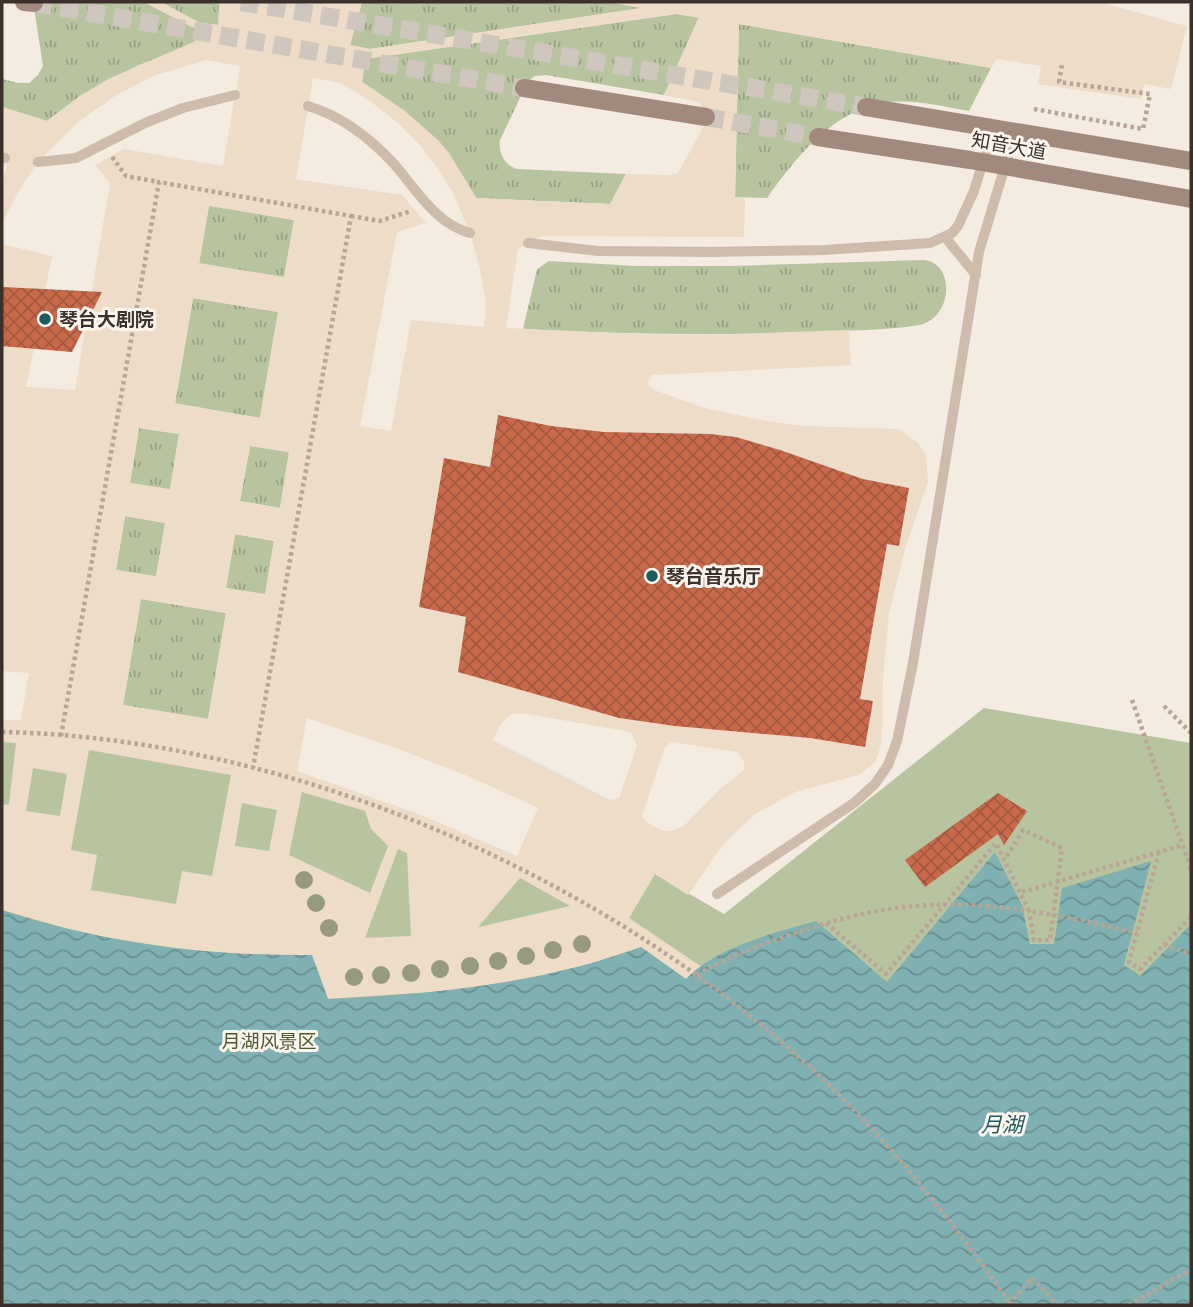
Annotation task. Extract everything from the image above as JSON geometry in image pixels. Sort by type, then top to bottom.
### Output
[{"type":"main road","points":[[524,88],[706,117]]},
{"type":"main road","name":"知音大道","points":[[866,107],[1191,162]]},
{"type":"main road","name":"知音大道","points":[[818,137],[1191,199]]},
{"type":"lane","points":[[38,162],[65,161],[88,153],[145,123],[183,108],[235,94]]},
{"type":"lane","points":[[308,106],[338,117],[369,139],[446,223],[470,233]]},
{"type":"lane","points":[[528,243],[598,251],[726,251],[930,243],[955,230],[965,214],[993,129]]},
{"type":"lane","points":[[718,894],[854,803],[875,784],[888,765],[897,741],[913,663],[986,225],[1015,133]]},
{"type":"lane","points":[[946,237],[976,275]]},
{"type":"path","points":[[1034,109],[1143,129],[1150,94],[1059,82],[1062,64]]},
{"type":"path","points":[[104,145],[126,176],[380,221],[429,205]]},
{"type":"path","points":[[61,736],[159,182]]},
{"type":"path","points":[[253,768],[351,216]]},
{"type":"path","points":[[1132,700],[1191,869]]},
{"type":"path","points":[[1164,706],[1191,733]]},
{"type":"path","points":[[2,732],[61,736],[181,752],[253,768],[402,817],[513,865],[643,937],[774,1036],[854,1110],[912,1174],[957,1230],[1009,1304],[1032,1278],[1058,1305]]},
{"type":"path","points":[[825,923],[886,974],[948,905],[996,843],[1022,892],[1034,940],[1050,940],[1056,915],[1062,848],[1023,830],[1005,859]]},
{"type":"path","points":[[1022,892],[1183,845]]},
{"type":"path","points":[[1158,852],[1129,962],[1140,969],[1191,917]]},
{"type":"path","points":[[695,974],[757,946],[825,923],[889,908],[948,905],[1026,910],[1135,933]]},
{"type":"path","points":[[1164,944],[1191,956]]},
{"type":"path","points":[[1129,1305],[1191,1269]]},
{"type":"green space","points":[[33,2],[144,2],[194,28],[197,39],[192,44],[137,66],[80,96],[47,121],[2,107],[2,79],[29,83],[43,66]]},
{"type":"green space","points":[[161,2],[219,2],[219,25],[200,23]]},
{"type":"green space","points":[[362,2],[609,2],[643,8],[370,49],[350,45]]},
{"type":"green space","points":[[676,14],[699,17],[664,95],[546,75],[535,76],[528,81],[500,140],[503,158],[517,169],[626,174],[610,204],[476,198],[440,145],[413,119],[362,82],[365,59]]},
{"type":"green space","points":[[739,24],[991,68],[969,111],[903,101],[864,108],[846,116],[816,139],[767,198],[735,197]]},
{"type":"green space","points":[[209,205],[294,220],[284,278],[199,264]]},
{"type":"green space","points":[[923,260],[934,263],[941,270],[946,291],[939,313],[930,321],[919,325],[866,330],[740,334],[523,329],[537,269],[549,261],[637,266],[729,266]]},
{"type":"green space","points":[[193,298],[278,312],[260,418],[175,404]]},
{"type":"green space","points":[[139,428],[179,434],[170,490],[130,483]]},
{"type":"green space","points":[[250,446],[289,452],[280,508],[240,501]]},
{"type":"green space","points":[[125,516],[165,523],[156,577],[116,570]]},
{"type":"green space","points":[[235,534],[274,541],[265,595],[226,588]]},
{"type":"green space","points":[[141,599],[226,613],[208,719],[123,705]]},
{"type":"green space","name":"月湖","points":[[984,708],[1191,743],[1191,1305],[2,1305],[2,720],[413,812],[517,857],[655,874],[724,914]]},
{"type":"shaded area","points":[[144,2],[161,2],[200,23],[218,25],[219,2],[362,2],[350,45],[370,49],[640,8],[609,2],[1099,2],[1187,26],[1171,89],[1144,84],[1141,99],[1038,84],[1041,66],[997,59],[991,68],[739,24],[735,197],[745,198],[744,237],[541,236],[518,249],[506,328],[703,335],[849,330],[851,365],[653,375],[648,385],[654,390],[705,408],[761,420],[802,426],[899,429],[918,443],[926,456],[928,482],[905,549],[889,613],[883,678],[882,741],[876,761],[859,775],[795,792],[755,814],[723,844],[688,895],[655,874],[629,918],[699,965],[755,1011],[686,979],[641,947],[526,980],[447,991],[328,999],[312,955],[267,956],[174,949],[82,933],[2,910],[2,805],[9,804],[16,743],[2,742],[2,720],[21,720],[29,673],[2,671],[2,244],[52,256],[26,387],[75,390],[110,183],[95,165],[124,149],[223,166],[240,66],[206,60],[153,76],[115,96],[78,122],[38,162],[21,187],[2,224],[2,183],[7,166],[2,153],[2,107],[47,121],[108,79],[196,41],[197,33],[194,28]],"holes":[[[676,14],[699,18],[664,95],[699,102],[705,112],[705,124],[678,173],[626,174],[610,204],[476,198],[449,153],[405,111],[362,82],[365,59]],[[313,78],[341,83],[370,101],[398,123],[434,163],[453,193],[470,233],[486,303],[484,327],[411,320],[391,431],[360,426],[397,232],[426,223],[402,195],[296,179]],[[209,206],[294,220],[284,277],[199,263]],[[193,298],[278,312],[260,418],[175,403]],[[498,415],[551,426],[604,432],[736,437],[863,479],[909,488],[899,545],[887,544],[860,699],[873,701],[865,747],[810,738],[619,718],[458,672],[466,617],[419,607],[444,458],[490,467]],[[139,428],[179,434],[170,489],[130,483]],[[250,446],[289,452],[280,508],[240,501]],[[125,516],[165,523],[156,576],[116,570]],[[235,534],[274,541],[265,594],[226,588]],[[141,599],[226,613],[208,719],[123,705]],[[512,714],[528,714],[631,732],[637,746],[619,798],[610,800],[493,740],[502,722]],[[307,718],[468,776],[538,808],[517,856],[413,812],[297,771]],[[672,742],[738,752],[744,762],[744,770],[719,790],[684,826],[671,831],[660,830],[645,821],[642,816],[665,747]],[[89,750],[231,775],[212,876],[182,871],[176,904],[91,890],[97,855],[71,850]],[[33,768],[67,774],[60,816],[26,811]],[[302,792],[365,811],[371,829],[388,846],[370,893],[289,855]],[[242,803],[277,810],[269,851],[235,846]],[[398,849],[407,853],[411,936],[365,938]],[[520,878],[570,906],[479,927],[479,926]]]},
{"type":"water","name":"月湖","points":[[995,852],[1022,905],[1030,944],[1054,944],[1062,888],[1151,861],[1124,965],[1140,976],[1191,924],[1191,1305],[2,1305],[2,910],[78,931],[155,945],[233,953],[312,955],[328,999],[487,985],[565,970],[641,947],[686,979],[698,968],[729,950],[816,921],[887,982]]},
{"type":"building","name":"琴台大剧院","points":[[2,287],[102,292],[72,352],[2,346]]},
{"type":"building","name":"琴台音乐厅","points":[[498,415],[551,426],[604,432],[736,437],[863,479],[909,488],[899,546],[887,544],[860,699],[873,701],[865,747],[810,738],[675,726],[619,718],[458,672],[466,617],[419,607],[444,458],[490,467]]},
{"type":"building","points":[[998,793],[1027,811],[1004,845],[998,834],[925,887],[905,860]]},
{"type":"tunnel","points":[[241,2],[866,107]]},
{"type":"tunnel","points":[[34,3],[524,88]]},
{"type":"tunnel","points":[[706,117],[818,137]]},
{"type":"place","name":"琴台大剧院","points":[[45,319]]},
{"type":"place","name":"琴台音乐厅","points":[[652,576]]},
{"type":"park label","name":"月湖风景区","points":[[269,1041]]}]
